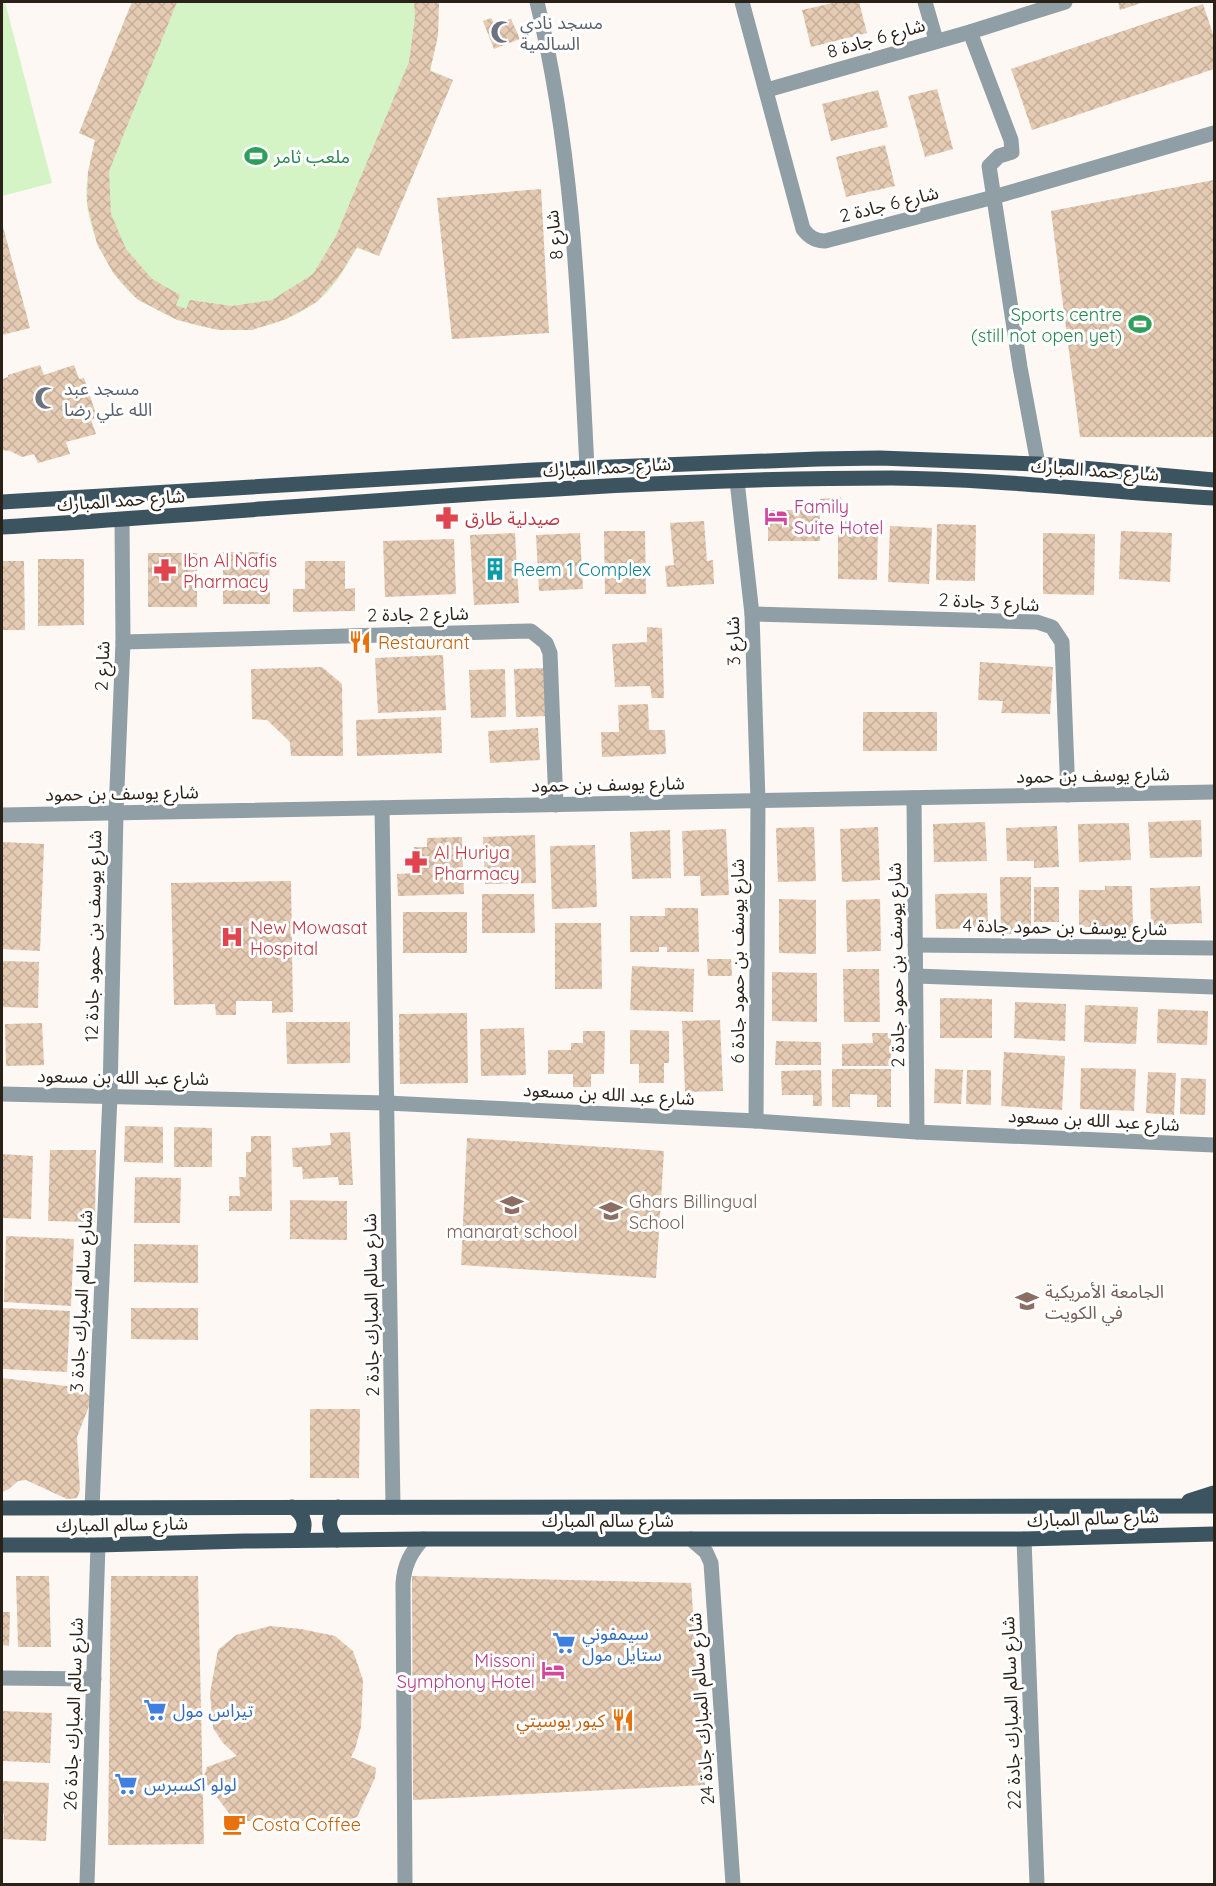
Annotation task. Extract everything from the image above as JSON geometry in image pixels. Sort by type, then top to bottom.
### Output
[{"type":"main road","name":"شارع حمد المبارك","points":[[2,502],[747,460],[859,458],[1038,464],[1215,480]]},
{"type":"main road","name":"شارع حمد المبارك","points":[[2,527],[370,500],[737,481],[893,478],[961,480],[1215,498]]},
{"type":"main road","points":[[1176,1506],[1215,1493]]},
{"type":"main road","name":"شارع سالم المبارك","points":[[2,1508],[1215,1506]]},
{"type":"main road","points":[[292,1507],[298,1510],[304,1522],[304,1529],[297,1540]]},
{"type":"main road","points":[[338,1507],[329,1519],[329,1527],[338,1540]]},
{"type":"main road","name":"شارع سالم المبارك","points":[[2,1545],[423,1539],[1024,1539],[1215,1534]]},
{"type":"street","name":"شارع 8","points":[[537,2],[562,130],[578,277],[587,468]]},
{"type":"street","name":"شارع 6 جادة 2","points":[[742,2],[803,229],[813,239],[825,241],[994,197],[1215,133]]},
{"type":"street","points":[[925,2],[936,40]]},
{"type":"street","name":"شارع 6 جادة 8","points":[[767,90],[970,32],[1065,2]]},
{"type":"street","points":[[970,32],[1011,140],[1012,152],[999,156],[989,166],[1020,367],[1038,464]]},
{"type":"street","name":"شارع 3","points":[[737,481],[752,614],[758,801]]},
{"type":"street","name":"شارع 2","points":[[116,813],[123,642],[122,520]]},
{"type":"street","name":"شارع 3 جادة 2","points":[[752,614],[1037,622],[1052,627],[1062,642],[1068,795]]},
{"type":"street","name":"شارع 2 جادة 2","points":[[123,642],[531,631],[546,643],[550,653],[556,805]]},
{"type":"street","name":"شارع يوسف بن حمود","points":[[2,815],[1215,792]]},
{"type":"street","name":"شارع يوسف بن حمود جادة 2","points":[[914,798],[917,1132]]},
{"type":"street","name":"شارع يوسف بن حمود جادة 6","points":[[756,1121],[758,801]]},
{"type":"street","name":"شارع سالم المبارك جادة 2","points":[[382,808],[393,1507]]},
{"type":"street","name":"شارع يوسف بن حمود جادة 12","points":[[110,1096],[116,813]]},
{"type":"street","name":"شارع يوسف بن حمود جادة 4","points":[[915,945],[1215,948]]},
{"type":"street","points":[[916,976],[1215,987]]},
{"type":"street","name":"شارع عبد الله بن مسعود","points":[[2,1094],[387,1103],[756,1121],[917,1132],[1215,1145]]},
{"type":"street","name":"شارع سالم المبارك جادة 3","points":[[92,1508],[110,1096]]},
{"type":"street","points":[[405,1884],[403,1584],[406,1564],[416,1546],[423,1539]]},
{"type":"street","name":"شارع سالم المبارك جادة 24","points":[[691,1539],[706,1552],[711,1563],[733,1884]]},
{"type":"street","name":"شارع سالم المبارك جادة 22","points":[[1024,1539],[1037,1884]]},
{"type":"street","name":"شارع سالم المبارك جادة 26","points":[[87,1884],[98,1545]]},
{"type":"street","points":[[2,1678],[94,1679]]},
{"type":"green space","points":[[2,2],[5,2],[52,183],[2,196]]},
{"type":"green space","name":"ملعب ثامر","points":[[132,2],[439,2],[438,35],[430,70],[453,80],[379,256],[357,248],[339,277],[316,302],[278,322],[238,330],[217,329],[177,319],[139,300],[128,290],[103,256],[92,229],[86,188],[95,140],[79,133]]},
{"type":"building","points":[[132,2],[177,2],[109,171],[111,214],[126,249],[152,279],[180,295],[176,305],[186,309],[190,300],[232,306],[272,300],[313,274],[335,238],[409,62],[415,17],[414,2],[439,2],[438,35],[430,71],[453,80],[379,256],[357,247],[339,276],[317,302],[286,319],[252,330],[218,330],[177,320],[137,299],[114,274],[97,244],[87,203],[88,172],[95,140],[79,133]]},
{"type":"building","points":[[837,2],[859,2],[867,33],[811,47],[802,10]]},
{"type":"building","points":[[1118,2],[1144,2],[1120,10]]},
{"type":"building","points":[[1203,4],[1214,37],[1214,69],[1032,130],[1011,69]]},
{"type":"building","name":"مسجد نادي السالمية","points":[[491,18],[495,24],[511,19],[520,39],[494,49],[483,21]]},
{"type":"building","points":[[937,89],[953,149],[925,157],[908,96]]},
{"type":"building","points":[[878,90],[888,127],[831,141],[822,104]]},
{"type":"building","points":[[885,145],[895,186],[846,197],[836,157]]},
{"type":"building","name":"Sports centre (still not open yet)","points":[[1214,180],[1214,437],[1080,437],[1051,211]]},
{"type":"building","points":[[541,189],[549,333],[452,339],[437,198]]},
{"type":"building","points":[[2,223],[30,328],[2,335]]},
{"type":"building","name":"مسجد عبد الله علي رضا","points":[[40,365],[44,375],[74,365],[79,379],[84,378],[97,417],[91,420],[96,434],[66,442],[70,454],[38,463],[34,454],[22,457],[2,450],[2,379]]},
{"type":"building","points":[[841,497],[842,509],[821,510],[820,499]]},
{"type":"building","points":[[768,510],[820,510],[820,541],[768,541]]},
{"type":"building","points":[[704,521],[707,561],[713,560],[714,584],[667,587],[665,566],[674,565],[670,523]]},
{"type":"building","points":[[838,521],[878,522],[877,580],[838,579]]},
{"type":"building","points":[[937,524],[976,525],[975,581],[936,580]]},
{"type":"building","points":[[890,526],[932,528],[929,584],[888,582]]},
{"type":"building","points":[[604,531],[645,531],[646,594],[605,594]]},
{"type":"building","points":[[1121,531],[1172,533],[1170,582],[1119,579]]},
{"type":"building","name":"Reem 1 Complex","points":[[515,533],[519,603],[474,605],[470,535]]},
{"type":"building","points":[[580,533],[583,589],[539,591],[536,535]]},
{"type":"building","points":[[1043,533],[1095,534],[1094,595],[1043,594]]},
{"type":"building","points":[[454,539],[456,594],[385,597],[383,541]]},
{"type":"building","points":[[223,552],[269,552],[270,604],[223,604]]},
{"type":"building","points":[[148,553],[197,553],[197,607],[148,607]]},
{"type":"building","points":[[38,559],[84,559],[84,625],[38,626]]},
{"type":"building","points":[[2,561],[24,561],[25,630],[2,630]]},
{"type":"building","points":[[305,561],[345,561],[345,589],[355,588],[355,611],[293,612],[293,589],[305,589]]},
{"type":"building","points":[[647,627],[662,628],[664,698],[652,698],[650,686],[615,687],[612,644],[647,642]]},
{"type":"building","points":[[443,655],[446,710],[378,713],[375,658]]},
{"type":"building","points":[[980,662],[1053,667],[1050,714],[1001,713],[1003,701],[978,700]]},
{"type":"building","points":[[322,667],[342,684],[343,756],[291,756],[290,742],[267,720],[252,719],[251,669]]},
{"type":"building","points":[[547,668],[548,716],[516,717],[514,669]]},
{"type":"building","points":[[505,669],[506,717],[471,718],[469,670]]},
{"type":"building","points":[[648,704],[649,730],[665,730],[666,754],[602,757],[601,732],[619,732],[618,705]]},
{"type":"building","points":[[863,712],[937,712],[937,751],[863,751]]},
{"type":"building","points":[[441,717],[442,753],[357,756],[356,720]]},
{"type":"building","points":[[538,728],[540,760],[490,763],[488,731]]},
{"type":"building","points":[[1201,820],[1202,857],[1150,858],[1148,822]]},
{"type":"building","points":[[985,822],[987,861],[934,862],[933,824]]},
{"type":"building","points":[[1129,823],[1131,860],[1079,862],[1078,824]]},
{"type":"building","points":[[1057,826],[1059,867],[1034,868],[1034,861],[1007,861],[1006,828]]},
{"type":"building","points":[[814,827],[816,881],[778,882],[776,828]]},
{"type":"building","points":[[878,827],[880,880],[842,882],[840,829]]},
{"type":"building","points":[[726,829],[729,895],[701,896],[700,876],[684,876],[682,831]]},
{"type":"building","points":[[670,830],[671,878],[632,879],[630,832]]},
{"type":"building","points":[[535,835],[536,883],[485,884],[483,837]]},
{"type":"building","points":[[462,837],[464,894],[398,896],[397,874],[414,873],[414,847],[427,847],[427,838]]},
{"type":"building","points":[[2,842],[44,844],[40,951],[2,949]]},
{"type":"building","points":[[595,845],[597,907],[552,909],[550,846]]},
{"type":"building","points":[[1000,877],[1031,877],[1031,933],[1001,934]]},
{"type":"building","name":"New Mowasat Hospital","points":[[291,881],[293,1012],[272,1013],[272,1001],[236,1001],[236,1015],[216,1015],[215,1004],[174,1005],[171,883]]},
{"type":"building","points":[[1105,886],[1132,886],[1133,930],[1079,927],[1079,890],[1105,890]]},
{"type":"building","points":[[1200,886],[1202,923],[1151,925],[1150,888]]},
{"type":"building","points":[[1034,887],[1059,887],[1059,922],[1034,922]]},
{"type":"building","points":[[987,893],[988,928],[936,929],[935,894]]},
{"type":"building","points":[[482,894],[534,894],[535,933],[482,933]]},
{"type":"building","points":[[779,899],[816,900],[816,954],[779,953]]},
{"type":"building","points":[[880,899],[881,951],[847,952],[846,900]]},
{"type":"building","points":[[665,908],[698,908],[699,952],[667,952],[667,947],[659,947],[659,952],[630,952],[630,916],[665,916]]},
{"type":"building","points":[[403,912],[467,912],[467,953],[403,953]]},
{"type":"building","points":[[555,923],[601,923],[602,989],[555,989]]},
{"type":"building","points":[[707,959],[731,959],[732,976],[708,976]]},
{"type":"building","points":[[2,961],[39,962],[38,1008],[2,1007]]},
{"type":"building","points":[[632,966],[694,969],[693,1012],[630,1010]]},
{"type":"building","points":[[843,969],[879,969],[880,1022],[844,1022]]},
{"type":"building","points":[[772,972],[817,973],[817,1022],[772,1021]]},
{"type":"building","points":[[940,998],[992,999],[992,1038],[940,1038]]},
{"type":"building","points":[[1015,1002],[1066,1004],[1065,1041],[1014,1038]]},
{"type":"building","points":[[1085,1005],[1138,1007],[1136,1044],[1084,1042]]},
{"type":"building","points":[[1158,1009],[1208,1011],[1207,1045],[1157,1043]]},
{"type":"building","points":[[467,1013],[468,1083],[400,1084],[399,1014]]},
{"type":"building","points":[[720,1020],[723,1091],[685,1092],[682,1021]]},
{"type":"building","points":[[286,1022],[350,1022],[350,1063],[287,1064]]},
{"type":"building","points":[[42,1023],[44,1065],[6,1066],[5,1024]]},
{"type":"building","points":[[524,1028],[526,1075],[481,1076],[480,1029]]},
{"type":"building","points":[[630,1030],[669,1031],[669,1063],[664,1063],[664,1083],[639,1083],[639,1064],[630,1064]]},
{"type":"building","points":[[583,1031],[605,1031],[604,1074],[591,1074],[591,1087],[573,1087],[573,1074],[548,1074],[548,1050],[571,1050],[571,1043],[583,1043]]},
{"type":"building","points":[[872,1033],[891,1033],[891,1066],[842,1066],[842,1044],[873,1043]]},
{"type":"building","points":[[776,1041],[821,1042],[821,1065],[775,1065]]},
{"type":"building","points":[[1004,1052],[1065,1056],[1062,1110],[1001,1106]]},
{"type":"building","points":[[1081,1068],[1136,1069],[1134,1111],[1080,1109]]},
{"type":"building","points":[[832,1069],[891,1069],[891,1107],[877,1107],[877,1095],[850,1094],[850,1107],[832,1107]]},
{"type":"building","points":[[935,1069],[963,1070],[961,1104],[934,1103]]},
{"type":"building","points":[[821,1070],[822,1106],[813,1106],[813,1095],[782,1095],[781,1071]]},
{"type":"building","points":[[967,1070],[991,1070],[991,1105],[966,1104]]},
{"type":"building","points":[[1148,1072],[1176,1073],[1174,1115],[1146,1113]]},
{"type":"building","points":[[1181,1078],[1206,1079],[1205,1115],[1180,1114]]},
{"type":"building","points":[[125,1126],[163,1127],[163,1163],[124,1162]]},
{"type":"building","points":[[174,1127],[212,1128],[212,1167],[174,1167]]},
{"type":"building","points":[[350,1132],[353,1185],[339,1185],[338,1177],[303,1179],[302,1167],[293,1167],[292,1148],[331,1145],[330,1133]]},
{"type":"building","points":[[251,1136],[271,1136],[272,1211],[229,1211],[229,1196],[240,1196],[239,1177],[246,1177],[246,1152],[251,1152]]},
{"type":"building","points":[[467,1138],[664,1151],[656,1278],[461,1265]]},
{"type":"building","points":[[50,1150],[96,1150],[95,1222],[48,1221]]},
{"type":"building","points":[[2,1154],[33,1156],[31,1219],[2,1218]]},
{"type":"building","points":[[135,1177],[181,1178],[180,1223],[134,1223]]},
{"type":"building","points":[[290,1200],[347,1201],[347,1240],[290,1239]]},
{"type":"building","points":[[6,1236],[74,1239],[71,1306],[4,1302]]},
{"type":"building","points":[[134,1244],[198,1245],[198,1283],[134,1282]]},
{"type":"building","points":[[3,1308],[70,1311],[67,1372],[2,1369]]},
{"type":"building","points":[[131,1308],[198,1308],[198,1340],[131,1339]]},
{"type":"building","points":[[2,1378],[82,1388],[90,1397],[89,1406],[77,1437],[80,1490],[77,1498],[67,1499],[26,1480],[18,1481],[2,1492]]},
{"type":"building","points":[[310,1409],[360,1409],[359,1478],[310,1478]]},
{"type":"building","points":[[16,1576],[49,1576],[51,1647],[18,1647]]},
{"type":"building","name":"تيراس مول","points":[[111,1576],[198,1576],[204,1844],[108,1845]]},
{"type":"building","points":[[412,1576],[691,1583],[705,1785],[413,1800]]},
{"type":"building","points":[[2,1612],[10,1612],[9,1646],[2,1645]]},
{"type":"building","points":[[270,1626],[335,1636],[353,1651],[363,1680],[361,1727],[351,1757],[376,1768],[375,1778],[357,1817],[346,1821],[242,1821],[232,1817],[203,1779],[207,1767],[237,1756],[223,1743],[213,1728],[210,1693],[218,1650],[236,1635]]},
{"type":"building","points":[[2,1711],[52,1713],[50,1763],[2,1761]]},
{"type":"building","points":[[2,1781],[49,1783],[46,1841],[3,1839]]},
{"type":"place","name":"مسجد نادي السالمية","points":[[502,32]]},
{"type":"place","name":"ملعب ثامر","points":[[256,156]]},
{"type":"place","name":"Sports centre (still not open yet)","points":[[1140,324]]},
{"type":"place","name":"مسجد عبد الله علي رضا","points":[[46,398]]},
{"type":"place","name":"Family Suite Hotel","points":[[776,516]]},
{"type":"place","name":"صيدلية طارق","points":[[447,518]]},
{"type":"place","name":"Reem 1 Complex","points":[[495,569]]},
{"type":"place","name":"Ibn Al Nafis Pharmacy","points":[[165,570]]},
{"type":"place","name":"Restaurant","points":[[360,642]]},
{"type":"place","name":"Al Huriya Pharmacy","points":[[416,862]]},
{"type":"place","name":"New Mowasat Hospital","points":[[232,937]]},
{"type":"place","name":"manarat school","points":[[512,1205]]},
{"type":"place","name":"Ghars Billingual School","points":[[611,1211]]},
{"type":"place","name":"الجامعة الأمريكية في الكويت","points":[[1027,1301]]},
{"type":"place","name":"سيمفوني ستايل مول","points":[[564,1643]]},
{"type":"place","name":"Missoni Symphony Hotel","points":[[553,1670]]},
{"type":"place","name":"تيراس مول","points":[[155,1710]]},
{"type":"place","name":"كيور يوسيتي","points":[[623,1720]]},
{"type":"place","name":"لولو اكسبرس","points":[[126,1784]]},
{"type":"place","name":"Costa Coffee","points":[[234,1824]]}]
